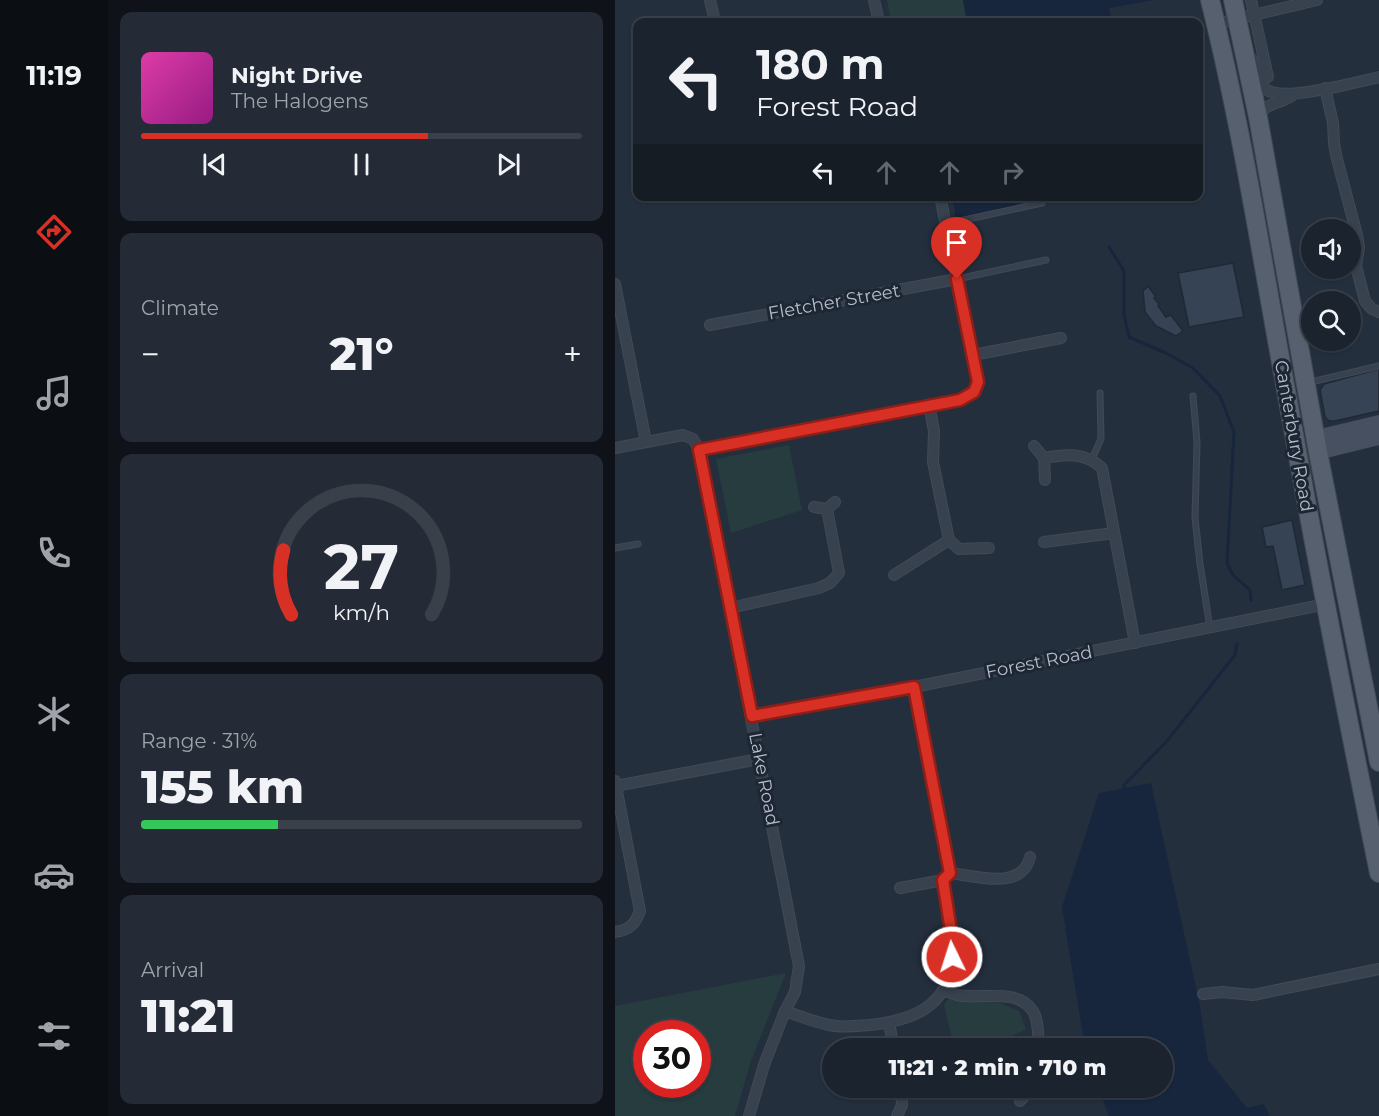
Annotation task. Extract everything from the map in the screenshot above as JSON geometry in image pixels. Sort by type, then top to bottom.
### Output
[{"type":"main road","name":"Canterbury Road","points":[[1210,0],[1261,250],[1296,447],[1379,873]]},
{"type":"main road","name":"Canterbury Road","points":[[1233,0],[1245,23],[1258,117],[1317,445],[1354,605],[1378,748]]},
{"type":"main road","points":[[1317,445],[1379,423]]},
{"type":"main road","points":[[1296,447],[1379,437]]},
{"type":"street","points":[[710,0],[714,18]]},
{"type":"street","points":[[874,0],[878,18]]},
{"type":"street","name":"Canterbury Road","points":[[1251,0],[1245,23],[1268,77]]},
{"type":"street","points":[[1216,24],[1245,23],[1317,0]]},
{"type":"street","points":[[1245,23],[1263,87],[1273,93],[1293,95],[1379,77]]},
{"type":"street","points":[[1325,88],[1333,123],[1333,144],[1357,235],[1359,248],[1356,266],[1365,301],[1371,309],[1379,312]]},
{"type":"street","points":[[1258,117],[1265,107],[1286,100],[1293,95]]},
{"type":"street","points":[[699,450],[960,400],[974,392],[978,382],[941,201]]},
{"type":"street","name":"Fletcher Street","points":[[710,325],[957,279]]},
{"type":"street","points":[[615,284],[646,442],[615,448]]},
{"type":"street","points":[[973,355],[1061,338]]},
{"type":"street","points":[[929,405],[934,431],[933,462],[949,540],[959,549],[989,548]]},
{"type":"street","name":"Lake Road","points":[[646,442],[683,435],[693,439],[699,450],[799,966],[795,992],[764,1065],[750,1116]]},
{"type":"street","points":[[1033,446],[1044,458],[1045,480]]},
{"type":"street","points":[[1044,458],[1069,454],[1092,459],[1102,468],[1135,643]]},
{"type":"street","points":[[730,608],[819,588],[830,583],[839,573],[831,505],[814,507]]},
{"type":"street","points":[[1044,542],[1114,533]]},
{"type":"street","points":[[894,575],[949,540]]},
{"type":"street","name":"Forest Road","points":[[752,716],[914,687],[1326,604]]},
{"type":"street","points":[[785,1011],[812,1020],[846,1027],[889,1023],[909,1018],[935,1002],[952,971],[953,944],[947,877],[914,687]]},
{"type":"street","points":[[615,932],[625,930],[636,923],[641,910],[615,785],[759,759]]},
{"type":"street","points":[[900,888],[947,877],[1015,878],[1028,868],[1031,857]]},
{"type":"street","points":[[1203,994],[1222,992],[1253,995],[1379,969]]},
{"type":"street","points":[[943,990],[957,995],[1012,998],[1022,1001],[1033,1012],[1037,1038]]},
{"type":"street","points":[[889,1023],[892,1038]]},
{"type":"street","points":[[897,1116],[902,1105],[902,1098]]},
{"type":"street","points":[[1020,1101],[1023,1098]]},
{"type":"lane","points":[[946,224],[1042,203]]},
{"type":"lane","points":[[957,279],[1046,260]]},
{"type":"lane","points":[[1306,383],[1379,366]]},
{"type":"lane","points":[[1092,459],[1101,439],[1100,393]]},
{"type":"lane","points":[[1193,396],[1197,442],[1195,518],[1210,628]]},
{"type":"lane","points":[[615,548],[638,544]]},
{"type":"lane","points":[[1354,749],[1378,748]]},
{"type":"lane","points":[[1354,749],[1378,748]]},
{"type":"green space","points":[[887,0],[963,0],[966,18],[890,18]]},
{"type":"green space","points":[[789,445],[802,510],[731,533],[716,459]]},
{"type":"green space","points":[[786,973],[751,1061],[735,1116],[615,1116],[615,1006]]},
{"type":"green space","points":[[951,995],[963,1000],[1000,1003],[1019,1011],[1026,1029],[1008,1038],[952,1038],[944,1005]]},
{"type":"water","points":[[963,0],[1154,0],[1109,8],[1111,18],[966,18]]},
{"type":"water","points":[[953,201],[1041,201],[956,218]]},
{"type":"water","points":[[1151,783],[1200,1006],[1208,1060],[1247,1108],[1264,1104],[1270,1116],[1109,1116],[1102,1098],[1173,1098],[1173,1038],[1083,1038],[1062,907],[1099,793]]},
{"type":"building","points":[[1233,263],[1244,317],[1189,327],[1178,273]]},
{"type":"building","points":[[1148,286],[1166,317],[1171,315],[1183,331],[1176,336],[1156,326],[1145,312],[1143,291]]},
{"type":"building","points":[[1379,369],[1379,411],[1335,421],[1329,421],[1325,417],[1320,390],[1324,384]]},
{"type":"building","points":[[1292,520],[1305,585],[1282,590],[1273,546],[1266,547],[1262,527]]},
{"type":"waterway","points":[[1109,247],[1124,271],[1124,314],[1129,337],[1193,368],[1220,396],[1234,432],[1227,563],[1233,575],[1250,590],[1251,600]]},
{"type":"waterway","points":[[1124,790],[1124,785],[1167,741],[1235,655],[1237,644]]},
{"type":"route","points":[[952,957],[953,944],[943,880],[950,873],[914,687],[752,716],[699,450],[960,400],[974,392],[978,382],[957,279]]}]
